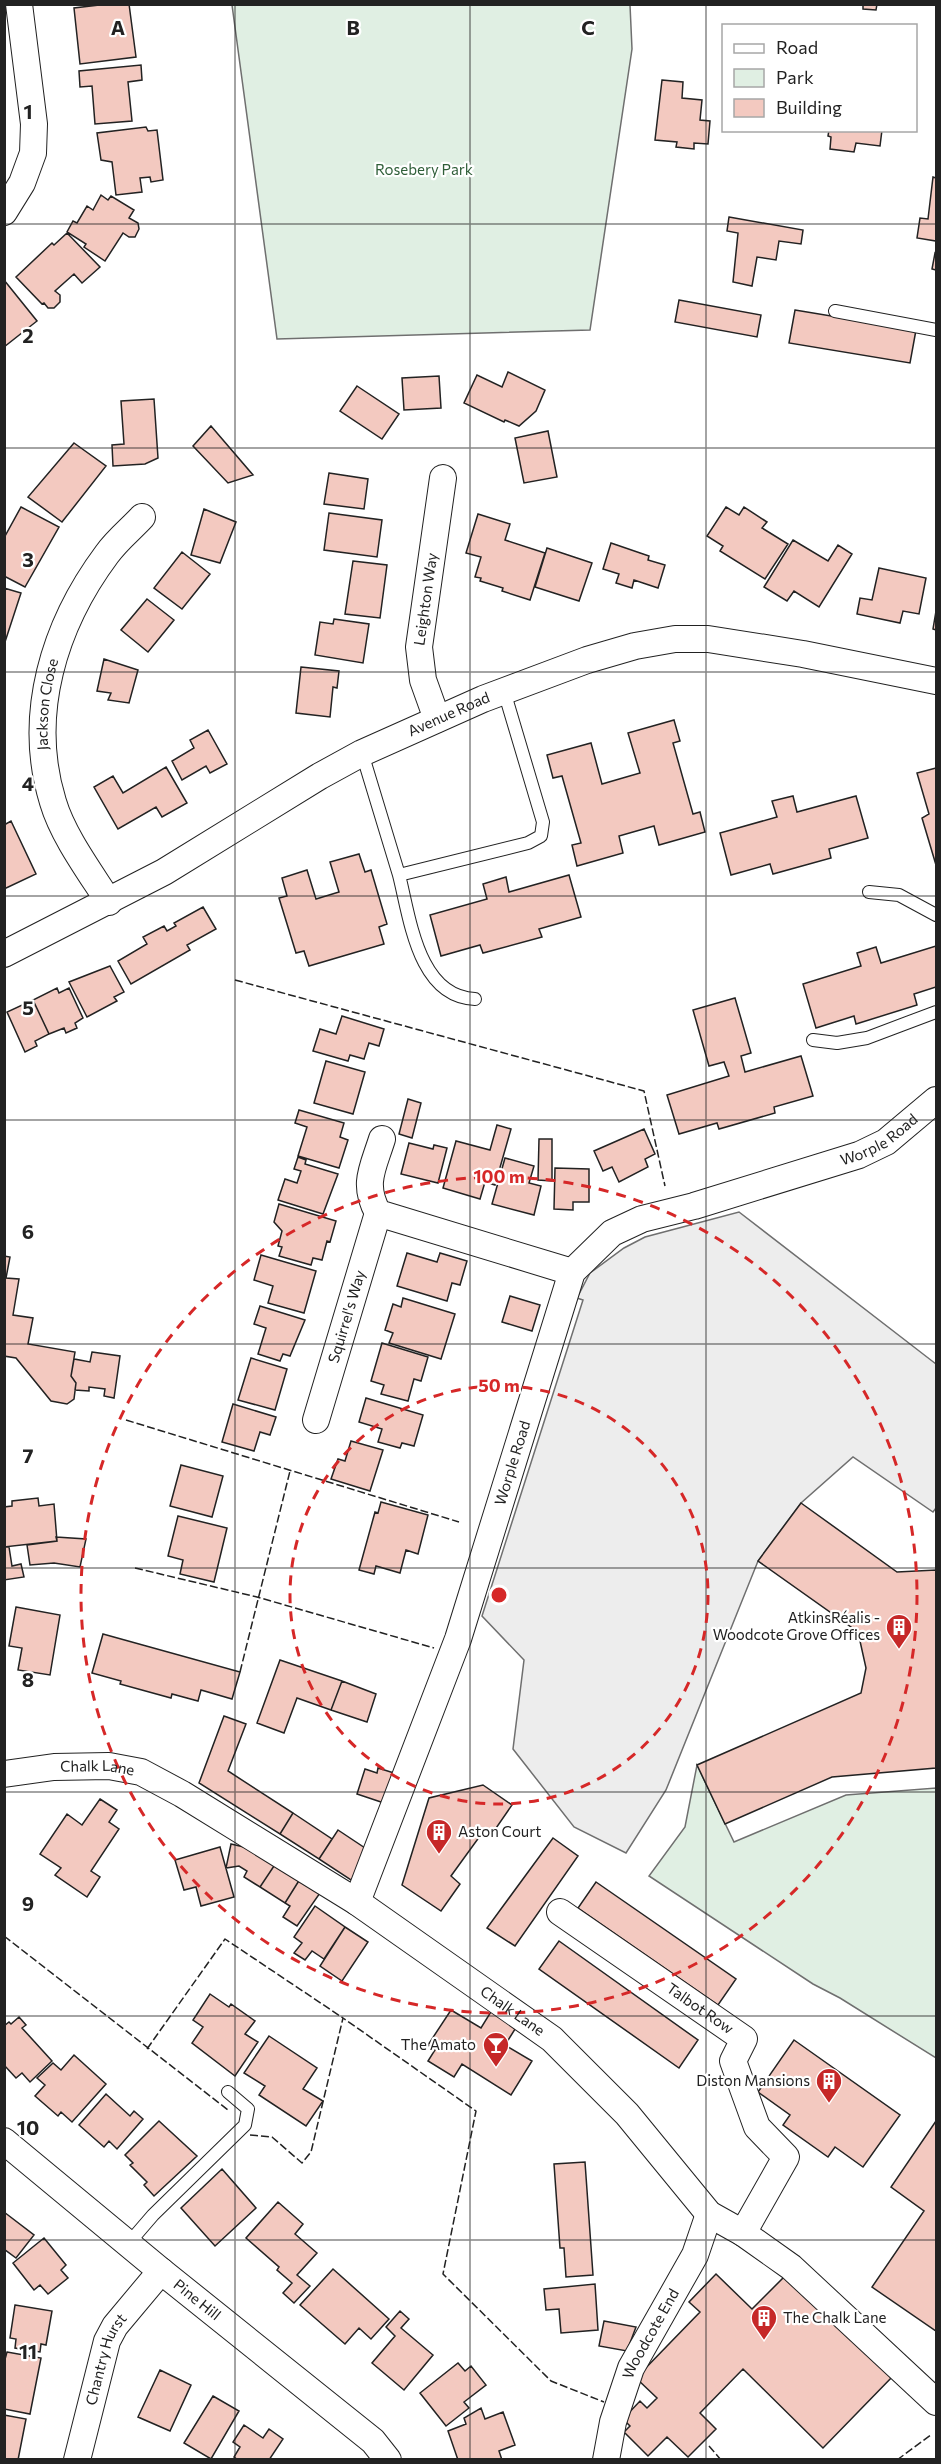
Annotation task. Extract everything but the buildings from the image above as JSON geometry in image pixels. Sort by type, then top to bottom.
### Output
[{"type":"street","points":[[4,212],[22,183],[33,153],[34,124],[19,4]]},
{"type":"street","name":"Leighton Way","points":[[437,719],[423,680],[419,647],[443,478]]},
{"type":"street","name":"Jackson Close","points":[[109,902],[73,844],[53,804],[43,757],[42,717],[48,674],[59,636],[108,553],[142,517]]},
{"type":"street","name":"Avenue Road","points":[[4,954],[164,872],[320,776],[362,753],[504,691],[587,660],[635,646],[675,639],[708,639],[813,656],[936,681]]},
{"type":"street","name":"Worple Road","points":[[357,1902],[458,1639],[572,1272],[612,1233],[642,1219],[694,1206],[859,1155],[886,1142],[936,1100]]},
{"type":"street","points":[[382,1139],[368,1184],[371,1200],[378,1213],[572,1272]]},
{"type":"street","name":"Squirrel's Way","points":[[316,1420],[378,1213]]},
{"type":"street","name":"Chalk Lane","points":[[4,1774],[54,1767],[109,1766],[141,1772],[201,1806],[357,1902],[552,2038],[627,2114],[709,2214],[743,2233],[790,2267],[936,2402]]},
{"type":"street","name":"Talbot Row","points":[[560,1912],[744,2038],[733,2061],[757,2127],[786,2157],[743,2233]]},
{"type":"street","name":"Pine Hill","points":[[4,2141],[161,2271],[373,2441],[388,2460]]},
{"type":"street","name":"Woodcote End","points":[[606,2460],[613,2421],[631,2368],[695,2255],[709,2214]]},
{"type":"street","name":"Chantry Hurst","points":[[77,2460],[107,2341],[116,2326],[161,2271]]},
{"type":"lane","points":[[835,310],[936,330]]},
{"type":"lane","points":[[399,875],[528,843],[541,836],[543,822],[535,789],[504,691]]},
{"type":"lane","points":[[362,753],[399,875],[419,954],[430,974],[451,993],[461,999],[475,999]]},
{"type":"lane","points":[[869,892],[899,895],[936,915]]},
{"type":"lane","points":[[813,1040],[837,1043],[867,1038],[936,1012]]},
{"type":"lane","points":[[128,2244],[153,2215],[245,2125],[248,2109],[228,2092]]},
{"type":"green space","name":"Rosebery Park","points":[[232,5],[630,5],[632,49],[590,330],[277,339]]},
{"type":"green space","points":[[697,1765],[734,1842],[846,1795],[936,1788],[936,2058],[840,1998],[813,1984],[649,1876],[685,1827]]},
{"type":"shaded area","points":[[739,1212],[936,1364],[936,1508],[933,1512],[853,1457],[801,1503],[758,1561],[666,1790],[626,1853],[574,1827],[513,1749],[524,1660],[482,1616],[583,1300],[577,1298],[590,1273],[624,1248],[645,1237]]},
{"type":"fence","points":[[235,980],[644,1091],[665,1186]]},
{"type":"fence","points":[[126,1420],[459,1522]]},
{"type":"fence","points":[[240,1672],[290,1471]]},
{"type":"fence","points":[[135,1568],[257,1597],[434,1648]]},
{"type":"fence","points":[[4,1936],[228,2110]]},
{"type":"fence","points":[[147,2049],[225,1939],[343,2018]]},
{"type":"fence","points":[[250,2135],[272,2137],[302,2163],[311,2152],[343,2018],[476,2111],[443,2274],[551,2381],[604,2402]]},
{"type":"fence","points":[[897,2460],[932,2434]]},
{"type":"fence","points":[[709,2446],[721,2460]]},
{"type":"place","name":"AtkinsRéalis - Woodcote Grove Offices","points":[[899,1650]]},
{"type":"place","name":"Aston Court","points":[[439,1855]]},
{"type":"place","name":"The Amato","points":[[496,2068]]},
{"type":"place","name":"Diston Mansions","points":[[829,2104]]},
{"type":"place","name":"The Chalk Lane","points":[[764,2341]]}]
